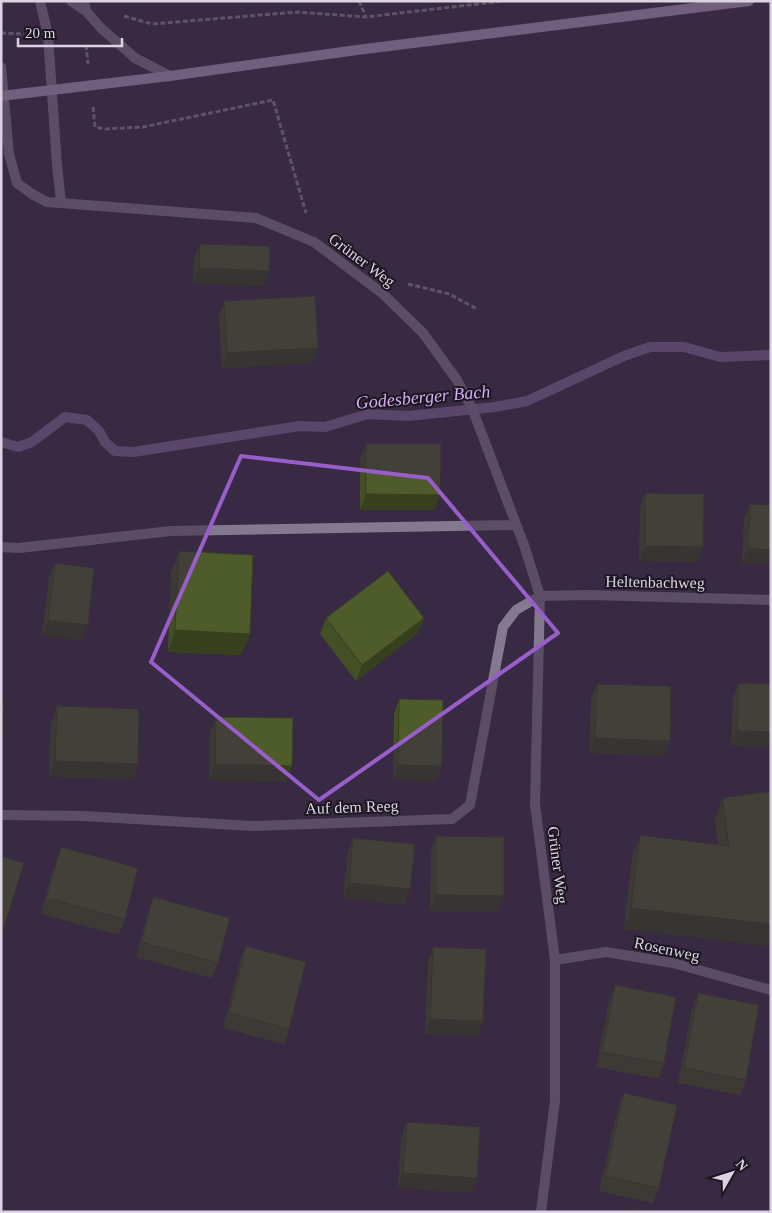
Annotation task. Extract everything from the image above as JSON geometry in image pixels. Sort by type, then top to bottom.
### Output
[{"type":"main road","points":[[2,96],[749,1]]},
{"type":"street","points":[[40,1],[48,35],[61,202]]},
{"type":"street","points":[[71,1],[85,6],[101,28],[135,58],[170,76]]},
{"type":"street","points":[[1,67],[2,96]]},
{"type":"street","name":"Grüner Weg","points":[[2,96],[9,154],[17,183],[32,194],[48,202],[256,218],[314,242],[382,292],[423,333],[457,380],[472,408],[524,545],[540,596],[535,804],[555,960],[555,1101],[542,1212]]},
{"type":"street","points":[[1,546],[19,548],[170,531],[516,525]]},
{"type":"street","name":"Heltenbachweg","points":[[540,596],[771,600]]},
{"type":"street","name":"Auf dem Reeg","points":[[1,814],[84,816],[252,826],[452,819],[470,805],[504,627],[516,610],[540,596]]},
{"type":"street","name":"Rosenweg","points":[[555,960],[606,952],[673,964],[771,990]]},
{"type":"path","points":[[359,1],[366,17]]},
{"type":"path","points":[[101,28],[121,15],[152,24],[296,12],[366,17],[503,1]]},
{"type":"path","points":[[95,127],[105,129],[143,127],[273,100],[314,242]]},
{"type":"path","points":[[382,292],[396,281],[449,294],[477,308]]},
{"type":"highlighted area","points":[[241,456],[428,478],[558,633],[319,800],[151,662]]},
{"type":"building","points":[[200,244],[270,246],[269,271],[199,268]]},
{"type":"building","points":[[315,296],[318,348],[227,353],[224,301]]},
{"type":"building","points":[[366,444],[441,444],[440,495],[366,494]]},
{"type":"building","points":[[645,493],[704,494],[703,547],[645,546]]},
{"type":"building","points":[[750,504],[771,505],[771,550],[748,548]]},
{"type":"building","points":[[179,551],[253,555],[250,634],[175,630]]},
{"type":"building","points":[[55,563],[94,568],[88,625],[48,620]]},
{"type":"building","points":[[388,571],[424,618],[362,665],[326,618]]},
{"type":"building","points":[[738,683],[771,684],[771,732],[737,731]]},
{"type":"building","points":[[597,684],[671,686],[670,741],[595,738]]},
{"type":"building","points":[[399,699],[443,700],[442,766],[398,765]]},
{"type":"building","points":[[1,702],[4,702],[1,755]]},
{"type":"building","points":[[57,706],[139,709],[138,764],[55,761]]},
{"type":"building","points":[[216,717],[293,718],[292,766],[215,764]]},
{"type":"building","points":[[771,791],[771,924],[631,908],[640,835],[729,846],[722,798]]},
{"type":"building","points":[[436,836],[504,837],[504,896],[436,895]]},
{"type":"building","points":[[353,838],[415,844],[410,889],[349,883]]},
{"type":"building","points":[[61,847],[138,868],[125,919],[46,898]]},
{"type":"building","points":[[1,856],[24,863],[1,937]]},
{"type":"building","points":[[153,897],[230,918],[218,963],[141,942]]},
{"type":"building","points":[[246,946],[306,962],[289,1029],[229,1013]]},
{"type":"building","points":[[433,947],[486,949],[483,1021],[430,1019]]},
{"type":"building","points":[[615,985],[676,997],[664,1063],[602,1052]]},
{"type":"building","points":[[698,993],[759,1005],[746,1080],[684,1068]]},
{"type":"building","points":[[624,1093],[677,1105],[659,1188],[605,1176]]},
{"type":"building","points":[[407,1122],[480,1127],[477,1178],[403,1173]]},
{"type":"building","points":[[631,1209],[645,1212],[631,1212]]},
{"type":"waterway","name":"Godesberger Bach","points":[[1,442],[18,447],[32,442],[65,417],[87,420],[99,431],[105,442],[115,451],[133,452],[300,426],[325,427],[368,414],[408,416],[495,407],[527,401],[624,356],[650,347],[684,347],[720,357],[771,355]]}]
